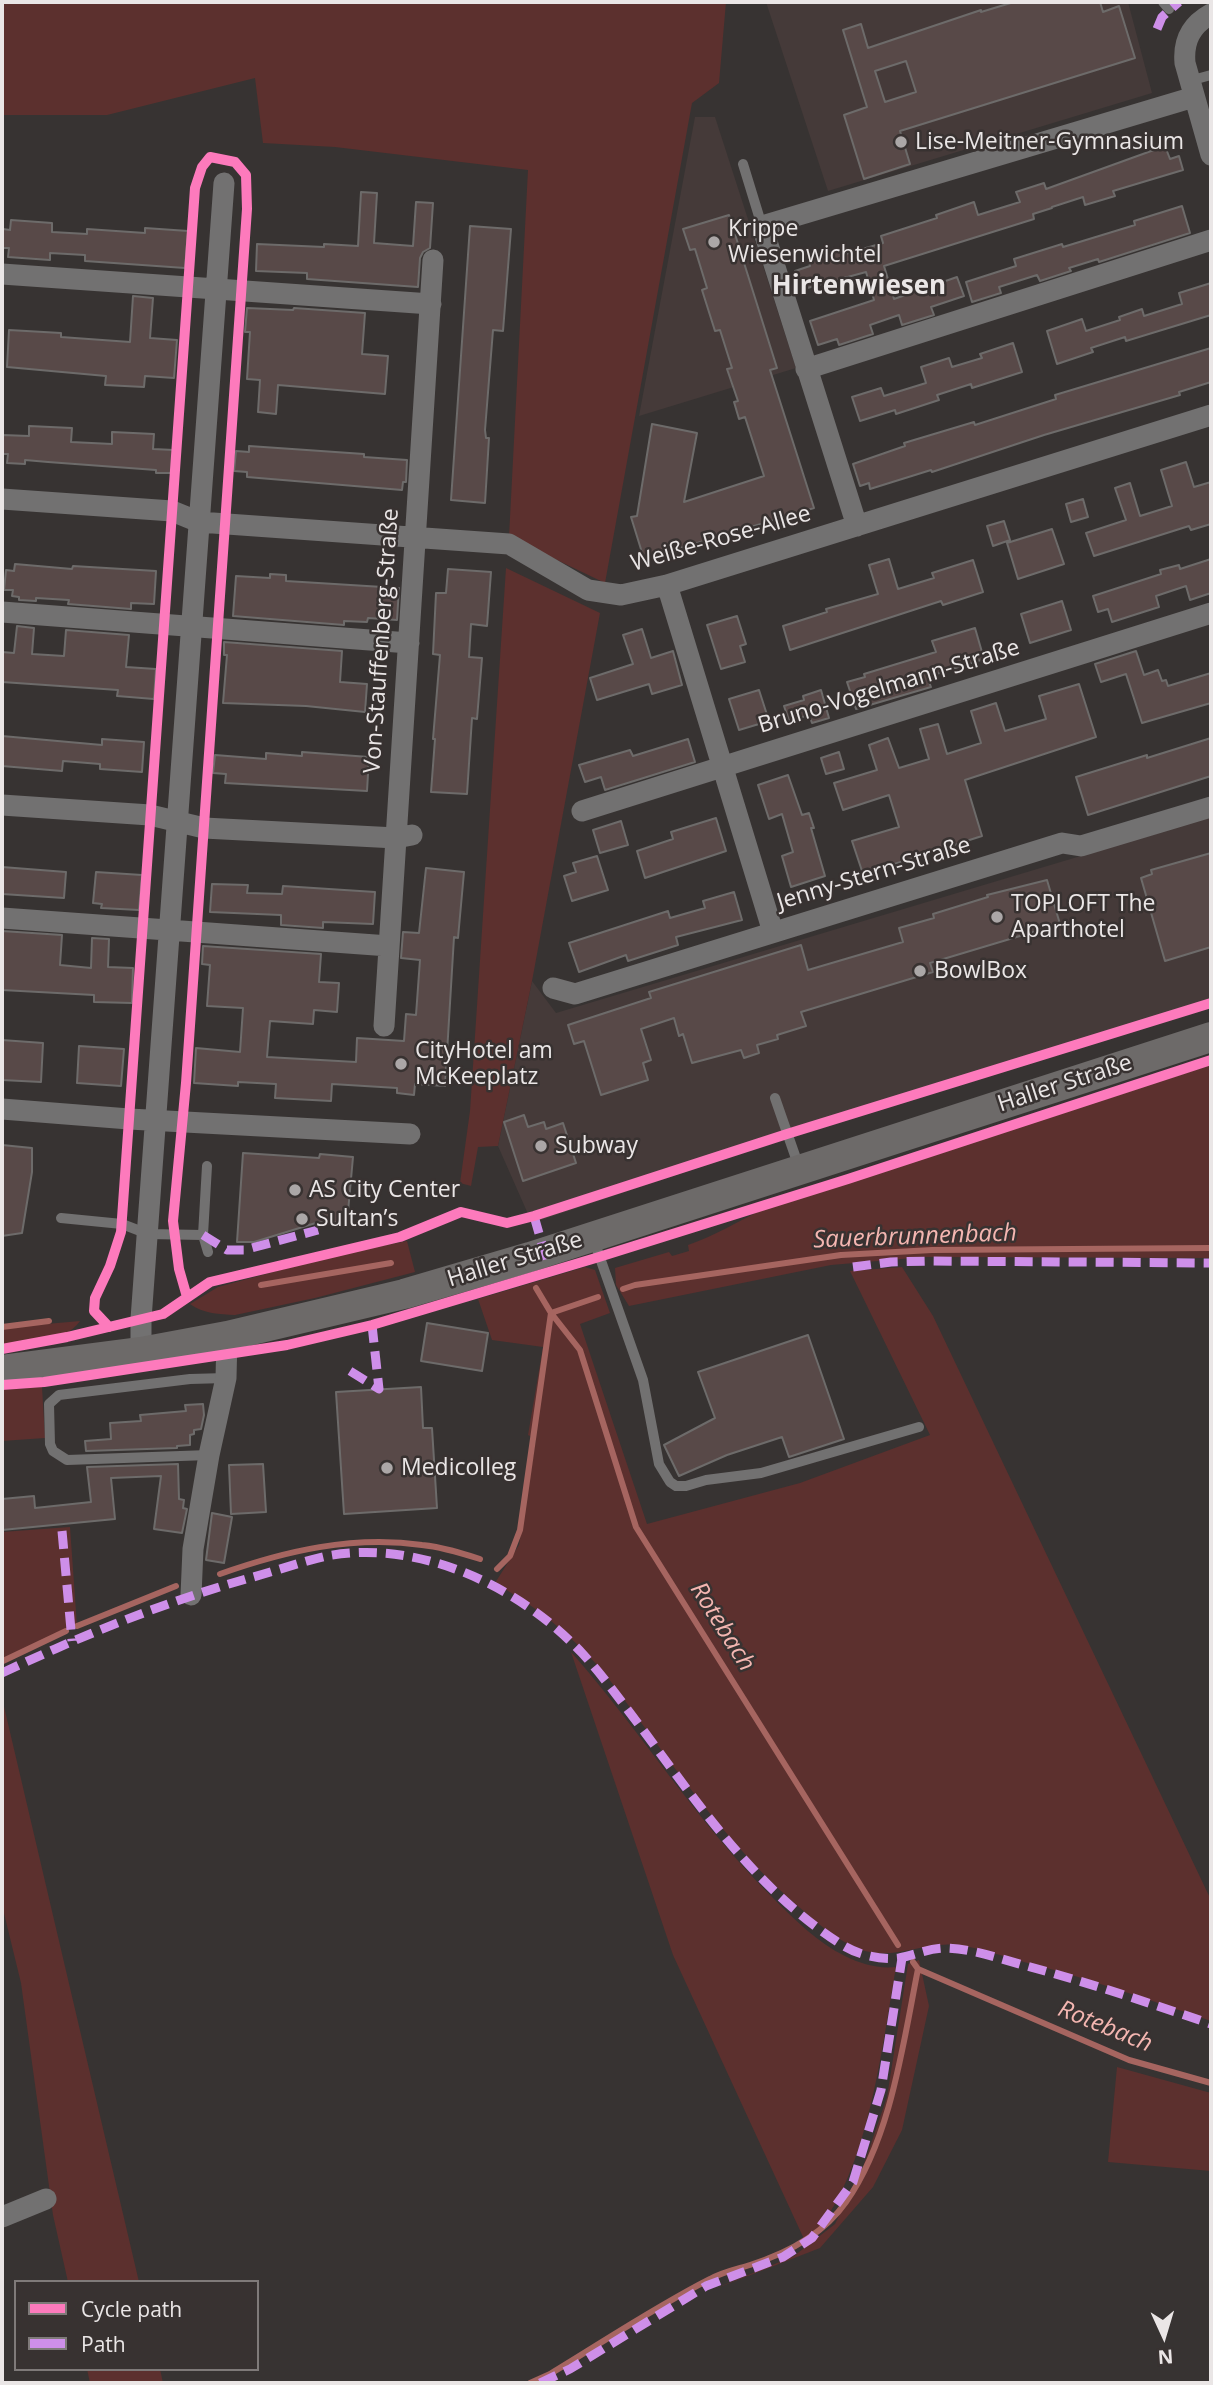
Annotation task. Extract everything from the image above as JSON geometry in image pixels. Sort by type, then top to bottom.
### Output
[{"type":"main road","name":"Haller Straße","points":[[2,1370],[141,1352],[227,1336],[404,1294],[592,1237],[1211,1037]]},
{"type":"street","points":[[1211,14],[1195,25],[1184,50],[1211,155]]},
{"type":"street","points":[[857,526],[762,226],[1192,89]]},
{"type":"street","points":[[141,1352],[224,183]]},
{"type":"street","points":[[806,369],[1211,240]]},
{"type":"street","name":"Von-Stauffenberg-Straße","points":[[384,1026],[389,946],[404,837],[409,643],[433,260]]},
{"type":"street","points":[[2,274],[431,304]]},
{"type":"street","name":"Weiße-Rose-Allee","points":[[2,499],[172,511],[199,522],[509,544],[588,590],[621,595],[667,585],[1211,415]]},
{"type":"street","points":[[667,585],[773,932]]},
{"type":"street","points":[[2,612],[409,643]]},
{"type":"street","name":"Bruno-Vogelmann-Straße","points":[[582,811],[1211,613]]},
{"type":"street","points":[[2,805],[150,815],[204,828],[404,837]]},
{"type":"street","name":"Jenny-Stern-Straße","points":[[553,988],[575,994],[1062,843],[1081,846],[1211,807]]},
{"type":"street","points":[[2,918],[389,946]]},
{"type":"street","points":[[2,1109],[410,1134]]},
{"type":"street","points":[[191,1595],[193,1549],[209,1455],[226,1378],[227,1336]]},
{"type":"street","points":[[2,2217],[46,2199]]},
{"type":"lane","points":[[1192,89],[1211,75]]},
{"type":"lane","points":[[743,164],[762,226]]},
{"type":"lane","points":[[775,1098],[799,1170]]},
{"type":"lane","points":[[207,1166],[203,1235],[208,1252]]},
{"type":"lane","points":[[61,1218],[122,1224],[148,1234],[203,1235]]},
{"type":"lane","points":[[592,1237],[643,1380],[659,1464],[670,1482],[677,1486],[686,1486],[706,1480],[761,1473],[919,1427]]},
{"type":"lane","points":[[209,1455],[67,1460],[53,1451],[50,1444],[49,1404],[59,1395],[190,1379],[226,1378]]},
{"type":"shaded area","points":[[2,2],[726,2],[719,83],[692,103],[605,583],[509,537],[528,170],[335,147],[263,143],[255,78],[107,115],[2,115]]},
{"type":"shaded area","name":"Lise-Meitner-Gymnasium","points":[[766,2],[1128,2],[1152,93],[828,191]]},
{"type":"shaded area","name":"Krippe Wiesenwichtel","points":[[695,117],[715,117],[796,368],[639,416]]},
{"type":"shaded area","points":[[506,568],[600,613],[532,981],[498,1146],[478,1147],[471,1186],[460,1183],[470,1111]]},
{"type":"shaded area","points":[[1211,817],[1211,1004],[782,1140],[532,1223],[498,1146],[532,981],[556,1013]]},
{"type":"shaded area","points":[[1211,1065],[1211,1258],[925,1257],[831,1265],[629,1306],[616,1285],[615,1268],[669,1252],[672,1256],[689,1251],[688,1245],[764,1209]]},
{"type":"shaded area","points":[[407,1241],[415,1272],[235,1315],[206,1312],[190,1304],[218,1287],[332,1256]]},
{"type":"shaded area","points":[[585,1267],[595,1270],[610,1313],[580,1324],[647,1524],[800,1483],[930,1435],[850,1271],[902,1267],[933,1316],[1211,1900],[1211,2021],[1095,1982],[974,1948],[944,1945],[883,1953],[859,1949],[838,1938],[777,1887],[749,1859],[698,1798],[589,1656],[540,1612],[495,1583],[519,1545],[536,1439],[528,1435],[543,1347],[492,1340],[478,1299]]},
{"type":"shaded area","points":[[80,1321],[73,1329],[55,1338],[2,1345],[2,1328]]},
{"type":"shaded area","points":[[42,1387],[45,1438],[2,1441],[2,1390]]},
{"type":"shaded area","points":[[70,1527],[77,1626],[2,1662],[2,1532]]},
{"type":"shaded area","points":[[571,1652],[720,1840],[790,1915],[816,1938],[845,1956],[870,1965],[896,1967],[879,2066],[863,2136],[838,2199],[821,2226],[804,2239],[673,1955]]},
{"type":"shaded area","points":[[2,1698],[139,2280],[68,2280],[53,2215],[21,1983],[2,1905]]},
{"type":"shaded area","points":[[919,1960],[929,2006],[902,2130],[873,2187],[820,2248],[712,2290],[794,2256],[835,2224],[862,2170],[887,2097],[908,1964]]},
{"type":"shaded area","points":[[1117,2067],[1211,2093],[1211,2171],[1108,2162]]},
{"type":"shaded area","points":[[87,2371],[160,2371],[163,2383],[90,2383]]},
{"type":"building","points":[[1014,2],[1100,2],[1103,12],[1119,6],[1135,58],[900,131],[910,164],[864,179],[844,115],[867,107],[843,30],[861,24],[868,48]],"holes":[[[906,61],[916,92],[885,102],[875,71]]]},
{"type":"building","points":[[1165,146],[1170,159],[1179,156],[1183,170],[1113,191],[1115,196],[1085,205],[1083,197],[1033,214],[1034,219],[884,266],[894,299],[957,277],[964,296],[931,307],[934,315],[902,325],[899,315],[870,325],[873,334],[839,345],[837,339],[818,345],[810,321],[874,300],[866,272],[800,290],[795,271],[810,266],[808,257],[840,248],[842,255],[883,243],[881,236],[937,218],[936,215],[974,202],[978,215],[1020,202],[1016,192],[1044,183],[1046,189]]},
{"type":"building","points":[[361,192],[377,193],[374,243],[413,246],[416,202],[433,203],[430,248],[423,252],[420,258],[418,287],[307,279],[307,273],[256,271],[257,244],[358,246]]},
{"type":"building","points":[[1182,206],[1190,233],[1099,262],[1098,259],[1069,268],[1071,271],[1040,281],[1037,275],[999,287],[1001,293],[972,302],[966,282],[1016,266],[1014,259],[1135,225],[1134,221]]},
{"type":"building","points":[[729,215],[777,368],[770,370],[814,508],[644,559],[631,517],[637,516],[652,424],[697,433],[684,502],[764,476],[745,417],[739,419],[734,402],[738,401],[727,369],[732,368],[720,330],[715,331],[702,290],[707,288],[695,249],[690,250],[683,229]]},
{"type":"building","points":[[11,220],[52,223],[52,232],[87,234],[87,229],[145,233],[145,228],[188,231],[185,268],[85,261],[85,255],[50,253],[50,260],[8,257],[9,248],[2,248],[3,229],[10,230]]},
{"type":"building","points":[[470,226],[511,229],[503,331],[493,330],[485,430],[486,438],[489,438],[485,503],[451,500]]},
{"type":"building","points":[[1211,283],[1211,315],[1126,341],[1125,337],[1091,348],[1093,352],[1057,364],[1047,331],[1082,319],[1086,331],[1120,320],[1119,317],[1142,309],[1144,316],[1182,304],[1179,293]]},
{"type":"building","points":[[133,296],[153,298],[150,338],[177,340],[174,378],[145,376],[144,387],[105,385],[106,376],[7,367],[9,330],[61,333],[61,337],[130,342]]},
{"type":"building","points":[[247,308],[365,313],[362,354],[388,356],[385,394],[278,385],[276,414],[258,412],[260,380],[247,379],[250,332],[245,332]]},
{"type":"building","points":[[1013,343],[1022,372],[972,388],[971,384],[937,395],[939,400],[896,414],[895,410],[860,421],[852,397],[881,388],[884,396],[926,383],[921,367],[949,358],[952,367],[982,358],[980,354]]},
{"type":"building","points":[[1211,348],[1211,382],[1179,392],[1180,395],[1044,435],[932,472],[931,470],[870,489],[869,483],[860,486],[853,464],[905,446],[904,443],[974,422],[975,425],[1056,399],[1055,395]]},
{"type":"building","points":[[29,426],[72,428],[71,442],[112,444],[112,432],[154,434],[153,449],[174,450],[173,473],[25,460],[25,464],[7,463],[8,454],[2,454],[2,435],[29,436]]},
{"type":"building","points":[[249,446],[364,454],[364,457],[407,460],[406,482],[403,482],[402,490],[247,477],[247,472],[234,471],[236,451],[249,452]]},
{"type":"building","points":[[1186,462],[1194,487],[1211,482],[1211,524],[1191,530],[1189,526],[1094,556],[1086,533],[1126,520],[1115,488],[1130,483],[1140,516],[1172,506],[1161,470]]},
{"type":"building","points":[[1083,499],[1088,517],[1071,522],[1066,504]]},
{"type":"building","points":[[1004,521],[1010,540],[993,546],[987,526]]},
{"type":"building","points":[[1052,529],[1064,564],[1018,579],[1007,543]]},
{"type":"building","points":[[889,559],[898,589],[934,578],[932,573],[973,560],[983,592],[943,605],[941,601],[790,650],[783,626],[827,612],[826,609],[878,594],[869,565]]},
{"type":"building","points":[[1211,559],[1211,593],[1190,600],[1186,586],[1156,596],[1159,607],[1112,622],[1108,609],[1098,612],[1093,596],[1161,574],[1160,570],[1179,565],[1180,569]]},
{"type":"building","points":[[15,564],[72,569],[73,566],[156,571],[154,604],[131,603],[131,609],[68,604],[69,600],[19,600],[19,597],[12,596],[13,590],[4,590],[6,570],[14,571]]},
{"type":"building","points":[[448,569],[491,572],[487,626],[471,624],[469,657],[482,658],[477,719],[472,718],[467,794],[431,792],[440,655],[433,654],[436,593],[446,593]]},
{"type":"building","points":[[270,574],[286,575],[286,581],[399,588],[397,620],[368,618],[367,622],[344,621],[344,625],[233,616],[236,576],[270,578]]},
{"type":"building","points":[[1062,601],[1071,630],[1030,643],[1021,614]]},
{"type":"building","points":[[737,616],[746,644],[740,646],[745,662],[721,669],[707,625]]},
{"type":"building","points":[[17,626],[34,628],[32,654],[64,656],[66,630],[129,635],[126,667],[156,669],[154,699],[117,696],[118,690],[2,682],[2,652],[14,653]]},
{"type":"building","points":[[975,628],[984,659],[927,677],[931,687],[856,709],[847,682],[865,677],[864,674],[936,652],[932,641]]},
{"type":"building","points":[[642,629],[651,658],[673,651],[682,685],[652,694],[649,684],[597,700],[590,678],[633,664],[623,635]]},
{"type":"building","points":[[224,642],[342,651],[340,682],[367,684],[365,712],[306,706],[223,703],[227,655],[224,655]]},
{"type":"building","points":[[1136,651],[1144,675],[1158,670],[1162,681],[1166,680],[1168,686],[1211,673],[1211,703],[1142,723],[1126,674],[1101,682],[1095,664]]},
{"type":"building","points":[[1079,684],[1096,737],[965,780],[982,836],[863,874],[852,841],[899,827],[889,795],[843,810],[834,783],[877,770],[869,745],[888,738],[899,768],[929,759],[920,729],[938,724],[947,754],[981,743],[971,711],[996,703],[1005,731],[1046,719],[1039,696]]},
{"type":"building","points":[[759,690],[769,721],[739,730],[729,699]]},
{"type":"building","points":[[821,690],[829,718],[812,723],[809,715],[789,721],[784,706],[804,700],[803,696]]},
{"type":"building","points":[[2,736],[102,745],[102,739],[144,742],[142,772],[100,769],[100,764],[63,761],[62,771],[2,766]]},
{"type":"building","points":[[1211,738],[1211,776],[1088,815],[1076,777]]},
{"type":"building","points":[[688,739],[695,762],[605,790],[601,777],[585,782],[579,765],[630,750],[633,756]]},
{"type":"building","points":[[302,752],[369,757],[367,791],[225,783],[226,774],[213,773],[215,755],[266,759],[266,753],[302,756]]},
{"type":"building","points":[[839,752],[844,769],[826,774],[821,758]]},
{"type":"building","points":[[788,775],[802,815],[809,813],[825,876],[791,887],[782,856],[793,852],[782,814],[769,819],[758,785]]},
{"type":"building","points":[[716,818],[726,851],[645,878],[637,851],[673,839],[671,832]]},
{"type":"building","points":[[621,821],[628,845],[600,853],[593,830]]},
{"type":"building","points":[[1211,853],[1211,947],[1165,961],[1141,878],[1152,874],[1151,870]]},
{"type":"building","points":[[597,856],[608,890],[572,901],[564,876],[576,872],[573,863]]},
{"type":"building","points":[[2,867],[66,872],[64,898],[2,894]]},
{"type":"building","points":[[426,868],[464,872],[458,938],[454,937],[445,1086],[415,1084],[414,1095],[397,1093],[397,1088],[332,1084],[331,1101],[275,1098],[276,1084],[238,1082],[238,1086],[194,1083],[196,1048],[240,1052],[243,1008],[207,1006],[210,965],[202,964],[203,946],[321,954],[319,982],[339,983],[337,1012],[314,1010],[313,1024],[270,1021],[267,1057],[356,1062],[357,1038],[404,1041],[406,1014],[416,1015],[420,960],[401,958],[403,932],[419,933]]},
{"type":"building","points":[[96,872],[142,875],[139,910],[101,908],[102,904],[93,903]]},
{"type":"building","points":[[1047,880],[1060,924],[930,963],[933,972],[801,1012],[806,1026],[757,1045],[759,1053],[744,1058],[741,1050],[692,1063],[683,1034],[679,1036],[674,1018],[641,1029],[651,1060],[643,1063],[648,1080],[601,1095],[584,1041],[574,1044],[568,1025],[651,998],[649,992],[801,945],[808,970],[903,942],[899,928],[934,918],[933,914],[988,897],[987,895]]},
{"type":"building","points":[[212,884],[248,885],[247,893],[282,894],[283,886],[375,892],[373,924],[323,922],[323,928],[281,925],[281,915],[210,912]]},
{"type":"building","points":[[734,892],[742,920],[676,937],[678,945],[628,961],[626,955],[579,972],[569,943],[668,911],[670,918],[705,908],[703,901]]},
{"type":"building","points":[[2,931],[62,935],[60,965],[91,968],[92,938],[109,939],[108,967],[133,968],[132,1003],[94,1002],[94,995],[2,990]]},
{"type":"building","points":[[2,1040],[43,1043],[41,1082],[2,1080]]},
{"type":"building","points":[[79,1046],[124,1049],[121,1086],[77,1083]]},
{"type":"building","name":"Subway","points":[[524,1115],[528,1127],[544,1122],[546,1129],[563,1123],[576,1163],[523,1181],[504,1122]]},
{"type":"building","points":[[2,1145],[32,1148],[32,1172],[22,1233],[2,1236]]},
{"type":"building","name":"AS City Center","points":[[243,1153],[319,1158],[320,1154],[353,1157],[347,1223],[319,1222],[254,1242],[237,1242]]},
{"type":"building","points":[[427,1323],[488,1333],[482,1371],[421,1361]]},
{"type":"building","points":[[808,1335],[844,1439],[789,1457],[782,1437],[727,1455],[679,1476],[664,1445],[715,1418],[698,1372]]},
{"type":"building","name":"Medicolleg","points":[[421,1387],[423,1428],[432,1428],[437,1508],[344,1514],[336,1392]]},
{"type":"building","points":[[203,1404],[201,1429],[194,1430],[194,1434],[190,1435],[190,1445],[177,1448],[86,1451],[85,1441],[111,1439],[110,1423],[141,1421],[140,1415],[186,1411],[185,1405]]},
{"type":"building","points":[[178,1464],[179,1499],[184,1500],[183,1508],[187,1509],[182,1533],[154,1529],[161,1476],[111,1478],[115,1519],[2,1530],[2,1499],[34,1496],[35,1508],[91,1502],[87,1467]]},
{"type":"building","points":[[263,1464],[266,1512],[231,1514],[229,1465]]},
{"type":"building","points":[[212,1513],[232,1517],[224,1563],[206,1560]]},
{"type":"waterway","name":"Sauerbrunnenbach","points":[[623,1289],[635,1285],[841,1255],[932,1250],[1211,1248]]},
{"type":"waterway","name":"Sauerbrunnenbach","points":[[261,1285],[391,1263]]},
{"type":"waterway","name":"Rotebach","points":[[536,1288],[551,1313],[580,1350],[636,1527],[898,1945]]},
{"type":"waterway","name":"Sauerbrunnenbach","points":[[551,1313],[598,1297]]},
{"type":"waterway","points":[[497,1569],[510,1556],[520,1530],[551,1313]]},
{"type":"waterway","name":"Sauerbrunnenbach","points":[[2,1327],[49,1321]]},
{"type":"waterway","points":[[220,1574],[294,1552],[370,1542],[429,1546],[480,1559]]},
{"type":"waterway","points":[[77,1626],[176,1586]]},
{"type":"waterway","points":[[3,1661],[66,1631]]},
{"type":"waterway","name":"Rotebach","points":[[913,1962],[918,1969],[1129,2060],[1211,2083]]},
{"type":"waterway","points":[[530,2383],[550,2374],[649,2313],[715,2277],[764,2260],[804,2241],[837,2214],[861,2177],[885,2120],[918,1969]]},
{"type":"marked path","points":[[1157,29],[1162,17],[1179,2]]},
{"type":"marked path","points":[[534,1216],[550,1272]]},
{"type":"marked path","points":[[203,1235],[227,1250],[244,1250],[318,1230]]},
{"type":"marked path","points":[[853,1267],[891,1262],[932,1261],[1211,1263]]},
{"type":"marked path","points":[[350,1371],[379,1389],[372,1325]]},
{"type":"marked path","points":[[62,1531],[72,1641]]},
{"type":"marked path","points":[[2,1673],[92,1633],[153,1610],[215,1588],[317,1558],[362,1553],[397,1555],[432,1562],[466,1573],[498,1588],[557,1629],[598,1672],[734,1848],[785,1901],[844,1946],[863,1954],[885,1958],[899,1958],[940,1948],[975,1952],[1094,1986],[1211,2024]]},
{"type":"marked path","points":[[540,2383],[570,2369],[706,2286],[783,2257],[812,2238],[853,2182],[881,2090],[902,1958]]},
{"type":"cycle path","points":[[109,1327],[94,1311],[95,1298],[110,1266],[121,1232],[195,188],[202,167],[210,157],[235,162],[246,175],[247,209],[186,1083],[173,1221],[179,1269],[187,1297]]},
{"type":"cycle path","points":[[2,1349],[163,1314],[210,1282],[400,1237],[461,1212],[507,1223],[534,1216],[787,1134],[1211,1003]]},
{"type":"cycle path","points":[[2,1385],[44,1382],[287,1345],[372,1325],[848,1179],[1211,1060]]},
{"type":"place","name":"Lise-Meitner-Gymnasium","points":[[901,142]]},
{"type":"place","name":"Krippe Wiesenwichtel","points":[[714,242]]},
{"type":"place","name":"TOPLOFT The Aparthotel","points":[[997,917]]},
{"type":"place","name":"BowlBox","points":[[920,971]]},
{"type":"place","name":"CityHotel am McKeeplatz","points":[[401,1064]]},
{"type":"place","name":"Subway","points":[[541,1146]]},
{"type":"place","name":"AS City Center","points":[[295,1190]]},
{"type":"place","name":"Sultan’s","points":[[302,1219]]},
{"type":"place","name":"Medicolleg","points":[[387,1468]]},
{"type":"district","name":"Hirtenwiesen","points":[[859,287]]}]
